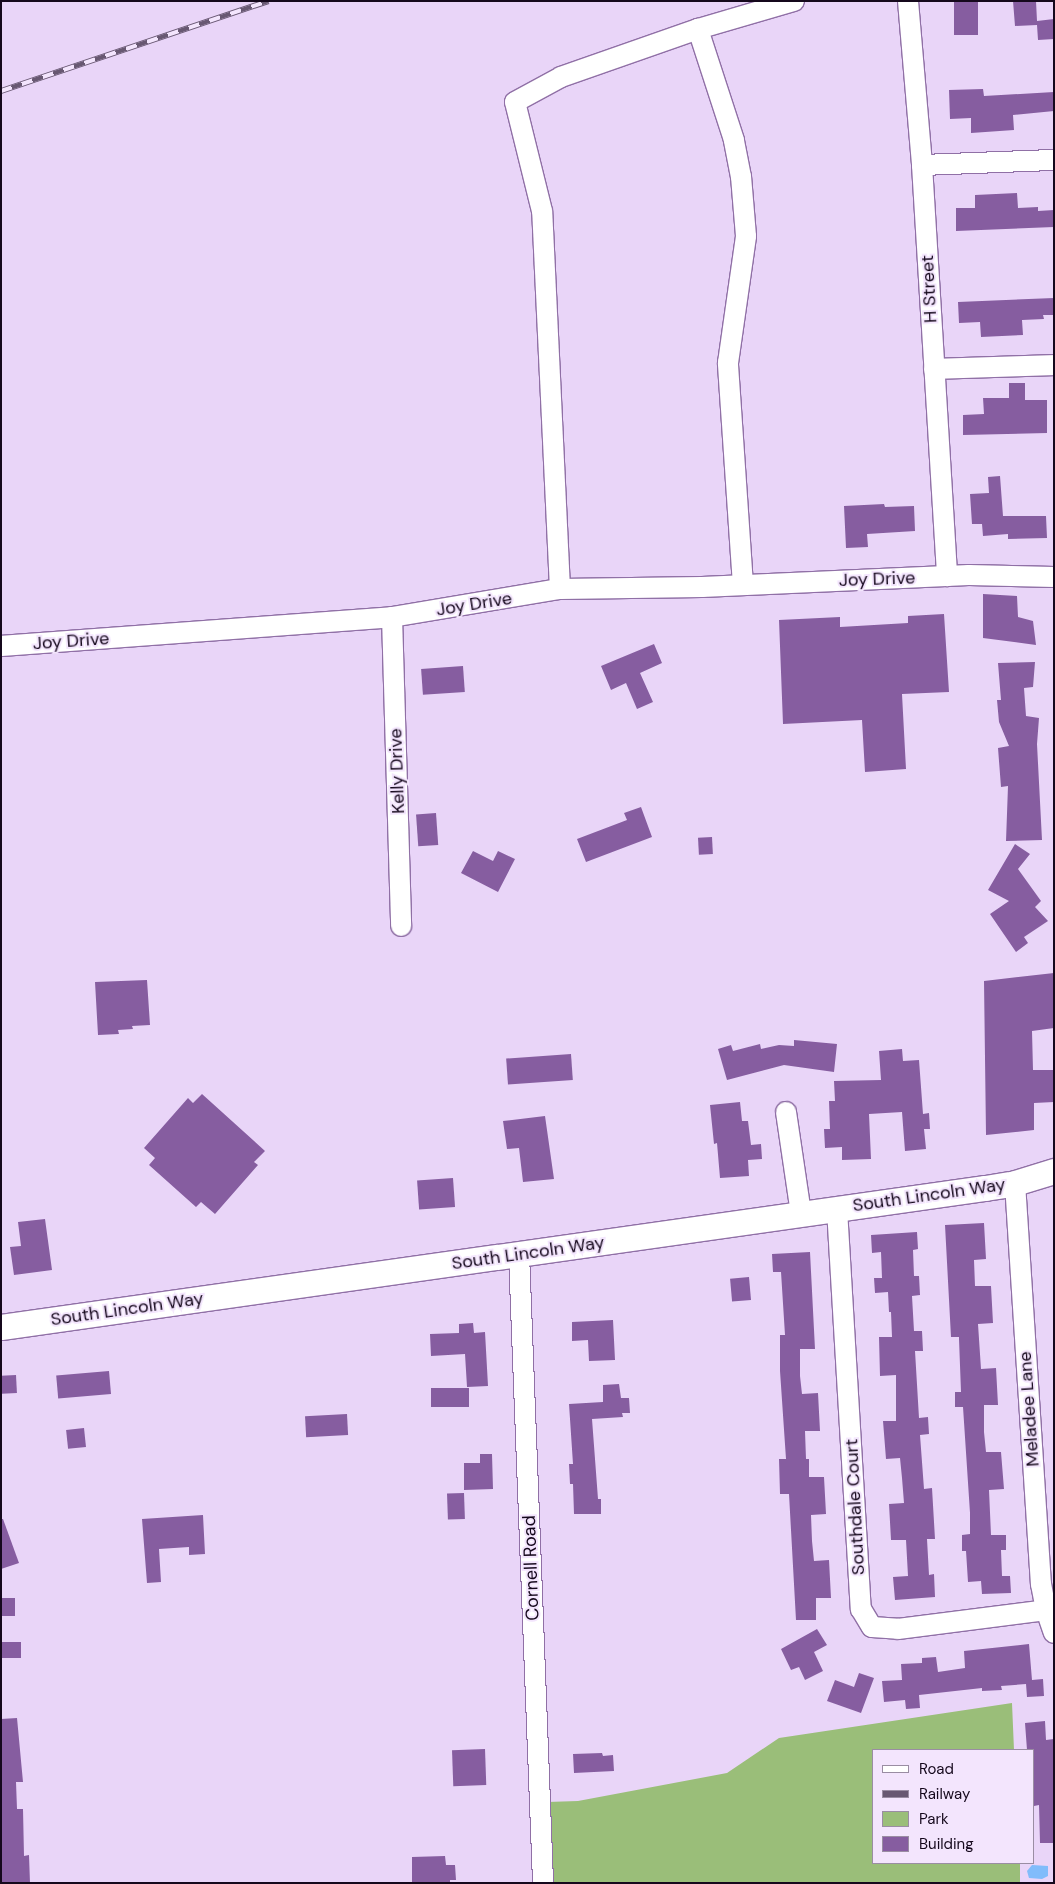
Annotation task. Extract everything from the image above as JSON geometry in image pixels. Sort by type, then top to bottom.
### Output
[{"type":"main road","name":"South Lincoln Way","points":[[1,1327],[837,1209],[1014,1182],[1054,1171]]},
{"type":"street","points":[[560,589],[542,211],[514,102],[561,77],[698,29],[794,1]]},
{"type":"street","name":"H Street","points":[[908,1],[922,165],[947,576]]},
{"type":"street","points":[[698,29],[734,140],[742,176],[746,236],[728,362],[744,585]]},
{"type":"street","points":[[922,165],[1054,160]]},
{"type":"street","points":[[934,369],[1054,365]]},
{"type":"street","name":"Joy Drive","points":[[1,646],[392,617],[560,589],[744,585],[947,576],[1054,577]]},
{"type":"street","name":"Kelly Drive","points":[[392,617],[401,926]]},
{"type":"street","points":[[786,1112],[801,1214]]},
{"type":"street","name":"Meladee Lane","points":[[1014,1182],[1040,1584],[1054,1633]]},
{"type":"street","name":"Southdale Court","points":[[837,1209],[861,1609],[872,1627],[898,1629],[1046,1610]]},
{"type":"street","name":"Cornell Road","points":[[519,1254],[543,1883]]},
{"type":"green space","points":[[1012,1703],[1014,1749],[872,1749],[872,1864],[1020,1864],[1020,1883],[551,1883],[547,1802],[578,1801],[727,1773],[779,1738]]},
{"type":"water","points":[[1032,1865],[1048,1866],[1048,1876],[1042,1879],[1029,1878],[1027,1871]]},
{"type":"building","points":[[954,1],[978,1],[978,35],[954,35]]},
{"type":"building","points":[[1013,1],[1036,1],[1037,21],[1054,19],[1054,39],[1038,40],[1037,25],[1015,26]]},
{"type":"building","points":[[983,89],[984,96],[1054,92],[1054,111],[1013,115],[1014,130],[971,133],[971,118],[950,119],[949,90]]},
{"type":"building","points":[[1017,193],[1018,208],[1038,207],[1038,211],[1054,210],[1054,227],[956,231],[956,208],[975,208],[975,195]]},
{"type":"building","points":[[1054,298],[1054,315],[1043,315],[1044,319],[1022,320],[1023,335],[981,337],[980,322],[959,323],[958,302]]},
{"type":"building","points":[[1009,383],[1025,383],[1025,400],[1047,400],[1047,433],[963,435],[963,415],[984,414],[983,398],[1009,398]]},
{"type":"building","points":[[1000,476],[1003,516],[1046,516],[1047,538],[1008,539],[1008,534],[983,536],[982,524],[972,524],[970,494],[989,493],[988,477]]},
{"type":"building","points":[[884,504],[885,507],[914,506],[915,531],[867,534],[868,547],[846,548],[844,506]]},
{"type":"building","points":[[983,594],[1017,596],[1018,617],[1033,621],[1036,645],[983,638]]},
{"type":"building","points":[[944,614],[949,692],[902,694],[906,769],[865,772],[862,720],[783,724],[779,620],[840,617],[840,627],[908,623],[908,616]]},
{"type":"building","points":[[654,644],[662,663],[640,673],[653,702],[637,709],[626,683],[611,690],[601,666]]},
{"type":"building","points":[[1035,662],[1033,687],[1024,688],[1026,716],[1039,718],[1037,744],[1042,840],[1006,841],[1008,786],[1001,787],[998,748],[1009,746],[999,722],[997,700],[1001,700],[998,663]]},
{"type":"building","points":[[463,666],[465,692],[423,695],[421,669]]},
{"type":"building","points":[[641,807],[652,837],[586,862],[577,839],[627,820],[624,813]]},
{"type":"building","points":[[436,813],[438,845],[418,846],[416,814]]},
{"type":"building","points":[[712,837],[713,854],[699,855],[698,838]]},
{"type":"building","points":[[1015,844],[1030,854],[1018,869],[1041,901],[1035,907],[1048,921],[1024,937],[1028,943],[1016,952],[990,914],[1009,901],[988,890]]},
{"type":"building","points":[[473,851],[493,861],[498,851],[515,859],[498,892],[461,873]]},
{"type":"building","points":[[1054,973],[1054,1028],[1032,1031],[1033,1070],[1054,1070],[1054,1102],[1034,1103],[1034,1130],[986,1135],[984,981]]},
{"type":"building","points":[[147,980],[150,1025],[132,1026],[133,1029],[118,1030],[119,1034],[98,1035],[95,982]]},
{"type":"building","points":[[794,1040],[837,1044],[834,1072],[784,1065],[727,1080],[718,1049],[731,1045],[733,1051],[760,1044],[761,1049],[779,1045],[794,1046]]},
{"type":"building","points":[[902,1049],[903,1061],[919,1060],[923,1114],[929,1113],[930,1129],[924,1129],[926,1149],[905,1151],[902,1112],[869,1114],[871,1159],[842,1160],[842,1147],[825,1148],[824,1129],[830,1129],[829,1101],[835,1101],[834,1081],[881,1080],[879,1051]]},
{"type":"building","points":[[571,1054],[573,1080],[508,1084],[506,1059]]},
{"type":"building","points":[[202,1094],[265,1151],[254,1162],[258,1165],[215,1214],[201,1202],[196,1207],[149,1165],[155,1158],[144,1148],[188,1098],[193,1103]]},
{"type":"building","points":[[740,1102],[742,1121],[748,1121],[751,1145],[761,1144],[762,1159],[748,1160],[749,1176],[720,1178],[717,1143],[714,1144],[710,1105]]},
{"type":"building","points":[[545,1116],[554,1179],[523,1182],[519,1148],[507,1149],[503,1121]]},
{"type":"building","points":[[453,1178],[455,1207],[419,1209],[417,1181]]},
{"type":"building","points":[[45,1219],[52,1270],[14,1275],[10,1247],[21,1246],[18,1222]]},
{"type":"building","points":[[984,1223],[986,1259],[974,1260],[975,1286],[991,1286],[993,1323],[978,1324],[981,1369],[996,1368],[998,1405],[984,1405],[984,1432],[986,1452],[1001,1452],[1004,1489],[989,1490],[991,1535],[1006,1535],[1006,1550],[1001,1550],[1002,1576],[1010,1576],[1011,1593],[982,1594],[981,1581],[968,1582],[966,1551],[962,1551],[962,1535],[970,1534],[970,1513],[963,1407],[955,1407],[955,1392],[961,1392],[959,1337],[951,1337],[945,1225]]},
{"type":"building","points":[[917,1232],[918,1249],[913,1250],[914,1276],[919,1276],[920,1295],[912,1296],[914,1331],[922,1331],[923,1351],[915,1351],[919,1418],[928,1417],[929,1434],[920,1435],[924,1489],[932,1488],[935,1539],[927,1539],[929,1575],[934,1574],[935,1597],[895,1600],[893,1577],[908,1576],[906,1540],[891,1540],[889,1504],[904,1503],[900,1458],[886,1459],[883,1421],[896,1421],[896,1375],[880,1376],[879,1337],[892,1337],[891,1312],[889,1312],[888,1292],[875,1293],[874,1278],[882,1278],[881,1252],[872,1253],[871,1235]]},
{"type":"building","points":[[810,1252],[815,1349],[800,1349],[800,1376],[802,1394],[818,1393],[820,1431],[805,1431],[806,1459],[809,1459],[809,1477],[824,1477],[826,1514],[811,1515],[812,1541],[814,1561],[829,1560],[831,1598],[816,1598],[816,1620],[796,1620],[789,1494],[780,1494],[779,1459],[786,1459],[780,1371],[780,1335],[785,1335],[781,1272],[773,1272],[772,1254]]},
{"type":"building","points":[[749,1277],[751,1300],[732,1302],[730,1279]]},
{"type":"building","points":[[613,1320],[615,1360],[589,1361],[588,1340],[572,1341],[572,1322]]},
{"type":"building","points":[[473,1323],[474,1333],[485,1332],[488,1386],[467,1387],[465,1354],[431,1356],[430,1334],[459,1333],[459,1324]]},
{"type":"building","points":[[109,1371],[111,1394],[58,1399],[56,1376]]},
{"type":"building","points":[[16,1375],[17,1393],[2,1394],[1,1376]]},
{"type":"building","points":[[619,1384],[621,1398],[629,1398],[630,1413],[622,1413],[623,1417],[592,1419],[598,1499],[601,1499],[601,1514],[574,1514],[573,1484],[570,1484],[569,1464],[573,1464],[569,1404],[603,1402],[603,1385]]},
{"type":"building","points":[[431,1388],[469,1388],[469,1407],[431,1407]]},
{"type":"building","points":[[347,1414],[348,1435],[306,1437],[305,1416]]},
{"type":"building","points":[[84,1428],[86,1447],[68,1449],[66,1430]]},
{"type":"building","points":[[480,1454],[492,1454],[493,1489],[464,1490],[464,1463],[480,1463]]},
{"type":"building","points":[[464,1493],[465,1519],[448,1520],[447,1494]]},
{"type":"building","points":[[203,1515],[205,1554],[189,1555],[189,1547],[159,1549],[161,1582],[147,1583],[142,1519]]},
{"type":"building","points":[[1,1519],[3,1519],[19,1563],[1,1569]]},
{"type":"building","points":[[1,1598],[15,1598],[15,1616],[1,1616]]},
{"type":"building","points":[[817,1629],[827,1645],[814,1652],[823,1671],[805,1680],[799,1667],[791,1670],[781,1649]]},
{"type":"building","points":[[1,1642],[21,1642],[21,1658],[1,1658]]},
{"type":"building","points":[[1029,1644],[1032,1680],[1043,1679],[1044,1696],[1027,1697],[1026,1684],[1001,1686],[1002,1690],[982,1691],[982,1688],[919,1695],[920,1708],[906,1709],[905,1700],[884,1702],[882,1681],[902,1680],[901,1664],[922,1663],[922,1658],[936,1657],[938,1672],[965,1668],[964,1651]]},
{"type":"building","points":[[859,1673],[874,1678],[861,1713],[827,1701],[835,1680],[854,1687]]},
{"type":"building","points":[[17,1718],[23,1782],[16,1782],[17,1809],[23,1809],[24,1856],[29,1855],[30,1883],[1,1883],[1,1719]]},
{"type":"building","points":[[1045,1721],[1046,1740],[1054,1739],[1054,1843],[1040,1843],[1039,1805],[1035,1806],[1035,1749],[1027,1749],[1025,1723]]},
{"type":"building","points":[[485,1749],[486,1785],[453,1786],[452,1750]]},
{"type":"building","points":[[602,1753],[603,1756],[613,1755],[614,1771],[574,1773],[573,1754]]},
{"type":"building","points":[[445,1856],[446,1865],[455,1865],[456,1880],[450,1880],[450,1883],[412,1883],[412,1857]]},
{"type":"railway","points":[[1,91],[268,1]]}]
